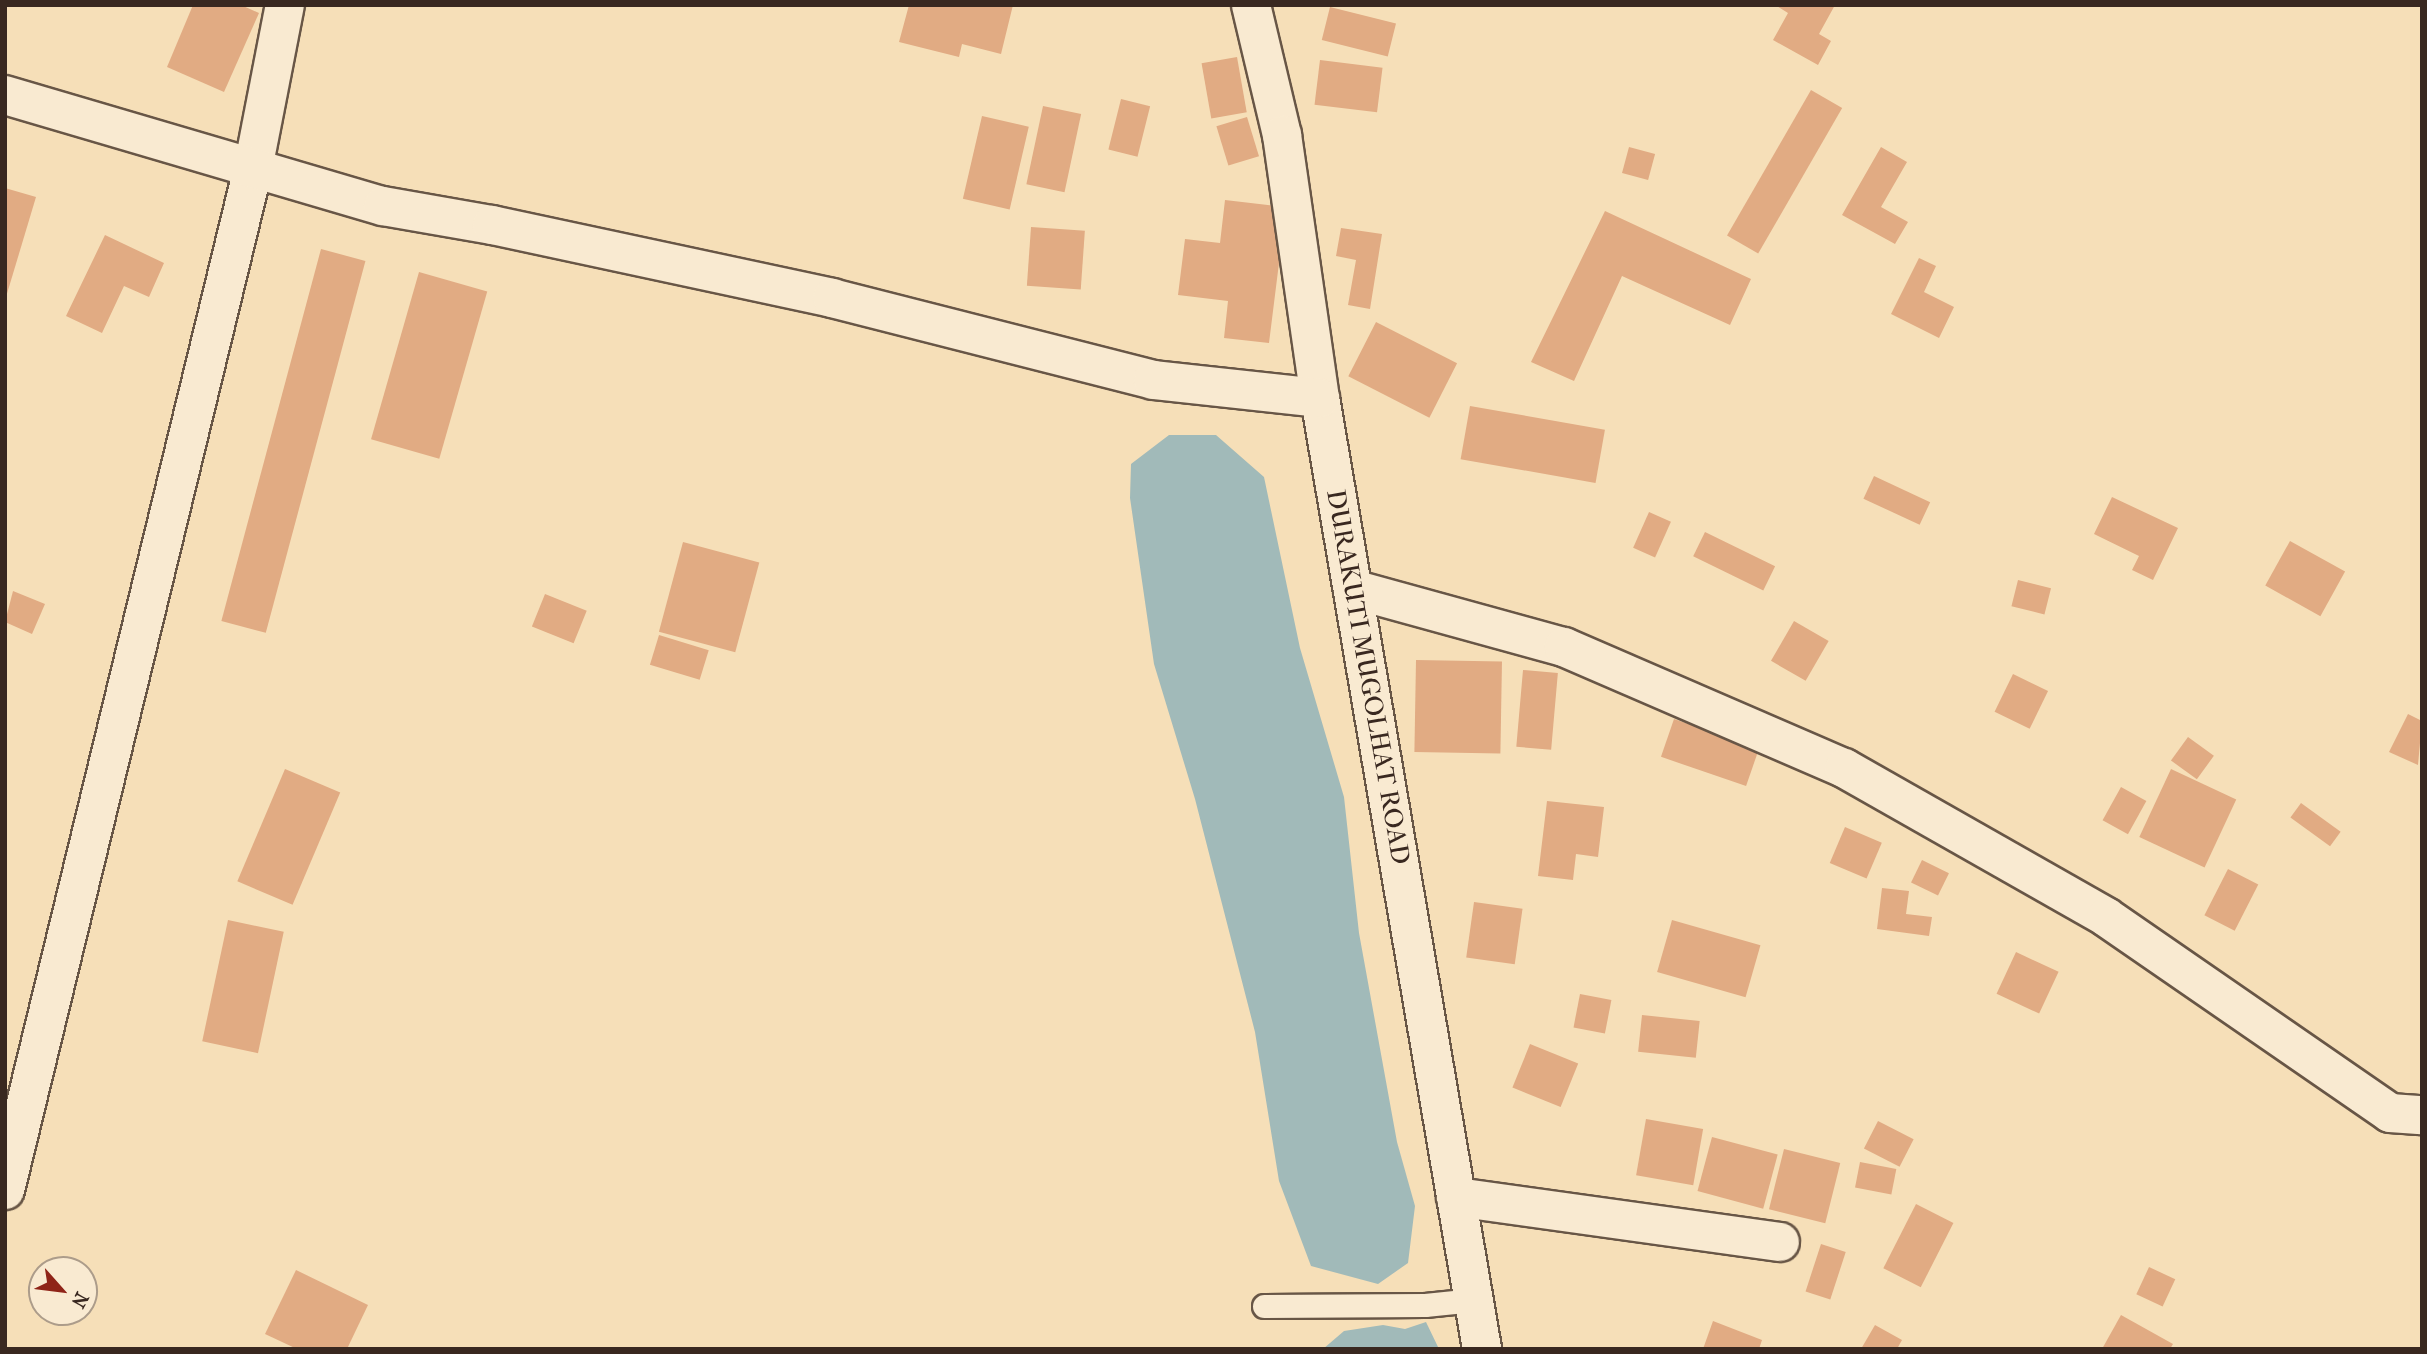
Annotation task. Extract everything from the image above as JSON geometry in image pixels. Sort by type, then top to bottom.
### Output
[{"type":"street","points":[[5,1190],[253,169],[285,5]]},
{"type":"street","name":"DURAKUTI MUGOLHAT ROAD","points":[[1251,5],[1282,135],[1320,398],[1482,1349]]},
{"type":"street","points":[[5,95],[383,206],[492,225],[832,298],[1153,380],[1320,398]]},
{"type":"street","points":[[1353,589],[1564,647],[1844,768],[2106,917],[2390,1113],[2422,1115]]},
{"type":"street","points":[[1456,1197],[1780,1242]]},
{"type":"lane","points":[[1264,1306],[1425,1305],[1474,1300]]},
{"type":"water","points":[[1169,435],[1216,435],[1264,477],[1300,648],[1344,797],[1359,933],[1397,1142],[1415,1206],[1408,1263],[1378,1284],[1311,1266],[1279,1181],[1255,1032],[1195,799],[1154,664],[1130,498],[1131,464]]},
{"type":"water","points":[[1426,1322],[1439,1349],[1323,1349],[1344,1331],[1383,1325],[1405,1329]]},
{"type":"building","points":[[193,5],[241,5],[259,13],[224,92],[167,67]]},
{"type":"building","points":[[909,5],[1013,5],[1001,54],[962,44],[959,57],[899,42]]},
{"type":"building","points":[[1775,5],[1835,5],[1819,34],[1831,41],[1818,65],[1773,40],[1788,13]]},
{"type":"building","points":[[1330,7],[1396,23],[1388,56],[1322,40]]},
{"type":"building","points":[[1237,57],[1247,112],[1211,118],[1202,63]]},
{"type":"building","points":[[1320,60],[1383,68],[1377,112],[1315,105]]},
{"type":"building","points":[[1811,90],[1842,108],[1758,253],[1727,235]]},
{"type":"building","points":[[1121,99],[1150,106],[1138,157],[1108,149]]},
{"type":"building","points":[[1043,106],[1081,114],[1065,192],[1026,184]]},
{"type":"building","points":[[982,116],[1029,127],[1010,210],[963,199]]},
{"type":"building","points":[[1247,117],[1259,156],[1228,166],[1216,126]]},
{"type":"building","points":[[1629,147],[1655,154],[1648,180],[1622,173]]},
{"type":"building","points":[[1881,147],[1907,162],[1881,207],[1908,222],[1895,244],[1842,215]]},
{"type":"building","points":[[5,188],[36,197],[6,297],[5,297]]},
{"type":"building","points":[[1225,200],[1286,207],[1269,343],[1224,338],[1228,301],[1178,295],[1185,239],[1220,243]]},
{"type":"building","points":[[1605,211],[1751,279],[1730,325],[1622,276],[1574,381],[1531,362]]},
{"type":"building","points":[[1031,227],[1085,231],[1081,290],[1027,286]]},
{"type":"building","points":[[1341,228],[1382,234],[1370,309],[1348,305],[1356,260],[1336,256]]},
{"type":"building","points":[[105,235],[164,263],[149,297],[124,286],[102,333],[66,316]]},
{"type":"building","points":[[321,249],[365,261],[266,633],[221,621]]},
{"type":"building","points":[[1919,258],[1936,266],[1924,292],[1954,307],[1939,338],[1891,314]]},
{"type":"building","points":[[419,272],[487,292],[439,459],[371,439]]},
{"type":"building","points":[[1376,322],[1457,363],[1429,418],[1348,376]]},
{"type":"building","points":[[1470,406],[1605,430],[1596,483],[1461,459]]},
{"type":"building","points":[[1874,476],[1930,502],[1920,525],[1863,499]]},
{"type":"building","points":[[2112,497],[2178,528],[2153,580],[2132,570],[2139,556],[2094,534]]},
{"type":"building","points":[[1649,512],[1671,522],[1655,557],[1633,548]]},
{"type":"building","points":[[1705,532],[1775,566],[1763,590],[1693,556]]},
{"type":"building","points":[[2290,541],[2345,572],[2320,616],[2265,586]]},
{"type":"building","points":[[683,542],[759,562],[735,652],[659,632]]},
{"type":"building","points":[[2018,580],[2051,588],[2044,614],[2011,606]]},
{"type":"building","points":[[13,591],[45,604],[32,634],[5,622]]},
{"type":"building","points":[[545,594],[587,611],[574,643],[532,626]]},
{"type":"building","points":[[1794,621],[1829,641],[1806,681],[1771,661]]},
{"type":"building","points":[[659,635],[709,650],[700,680],[650,665]]},
{"type":"building","points":[[1416,660],[1502,662],[1500,753],[1414,752]]},
{"type":"building","points":[[1523,670],[1558,673],[1551,750],[1516,747]]},
{"type":"building","points":[[2013,674],[2048,691],[2030,729],[1995,712]]},
{"type":"building","points":[[2408,714],[2422,721],[2418,765],[2389,752]]},
{"type":"building","points":[[1674,719],[1759,748],[1746,786],[1661,757]]},
{"type":"building","points":[[2188,737],[2214,756],[2197,779],[2171,760]]},
{"type":"building","points":[[285,769],[340,792],[293,905],[237,881]]},
{"type":"building","points":[[2171,769],[2236,799],[2205,867],[2139,837]]},
{"type":"building","points":[[2121,787],[2146,801],[2128,834],[2103,820]]},
{"type":"building","points":[[1547,801],[1604,807],[1598,857],[1576,854],[1573,880],[1538,876]]},
{"type":"building","points":[[2301,803],[2341,832],[2330,846],[2290,818]]},
{"type":"building","points":[[1845,827],[1882,843],[1867,879],[1830,863]]},
{"type":"building","points":[[1922,860],[1949,873],[1938,896],[1911,882]]},
{"type":"building","points":[[2228,869],[2258,884],[2235,931],[2204,915]]},
{"type":"building","points":[[1882,888],[1909,891],[1906,914],[1932,917],[1929,936],[1877,929]]},
{"type":"building","points":[[1474,902],[1523,909],[1515,964],[1466,957]]},
{"type":"building","points":[[228,920],[284,932],[258,1053],[202,1041]]},
{"type":"building","points":[[1672,920],[1760,945],[1746,997],[1657,972]]},
{"type":"building","points":[[2016,952],[2059,972],[2039,1014],[1997,994]]},
{"type":"building","points":[[1580,994],[1611,1000],[1605,1033],[1574,1027]]},
{"type":"building","points":[[1642,1015],[1700,1021],[1696,1058],[1638,1052]]},
{"type":"building","points":[[1530,1044],[1578,1063],[1561,1107],[1512,1088]]},
{"type":"building","points":[[1646,1119],[1703,1129],[1693,1185],[1636,1175]]},
{"type":"building","points":[[1878,1121],[1914,1139],[1900,1167],[1864,1149]]},
{"type":"building","points":[[1712,1137],[1778,1155],[1763,1209],[1698,1191]]},
{"type":"building","points":[[1784,1149],[1840,1163],[1825,1223],[1769,1209]]},
{"type":"building","points":[[1860,1162],[1896,1169],[1891,1195],[1855,1188]]},
{"type":"building","points":[[1916,1204],[1953,1223],[1921,1287],[1883,1268]]},
{"type":"building","points":[[1821,1244],[1846,1252],[1830,1300],[1806,1292]]},
{"type":"building","points":[[2149,1267],[2175,1279],[2163,1306],[2136,1294]]},
{"type":"building","points":[[296,1270],[368,1305],[347,1349],[297,1349],[265,1334]]},
{"type":"building","points":[[2121,1315],[2173,1344],[2170,1349],[2102,1349]]},
{"type":"building","points":[[1713,1321],[1762,1340],[1759,1349],[1703,1349]]},
{"type":"building","points":[[1875,1325],[1902,1340],[1897,1349],[1861,1349]]}]
